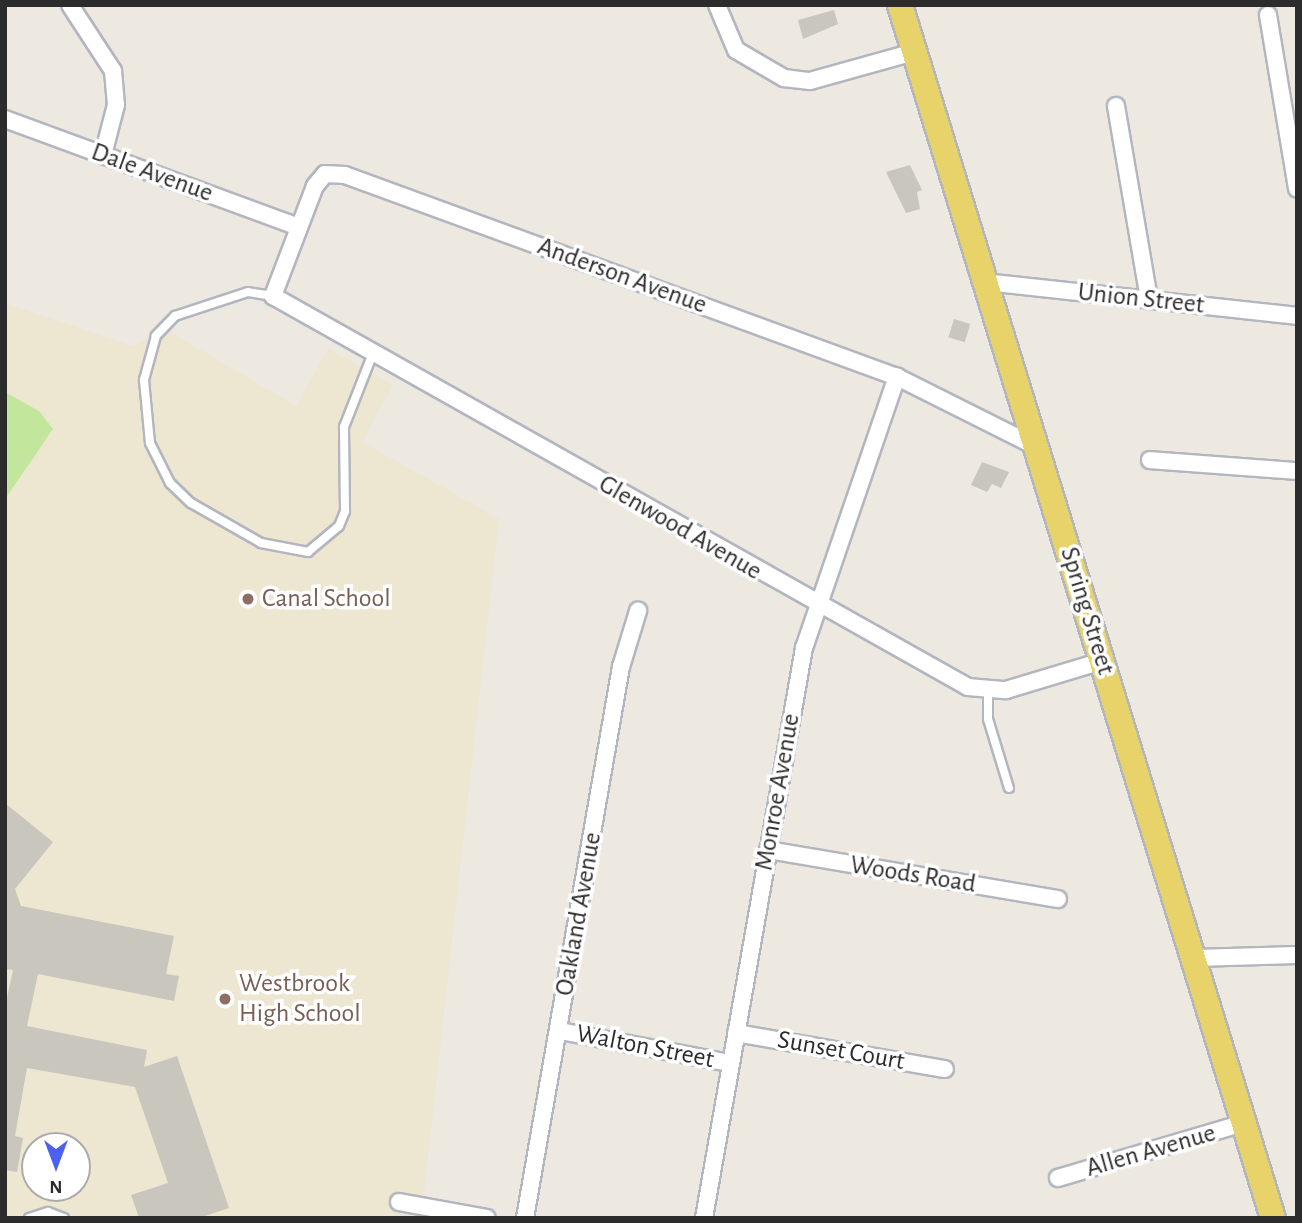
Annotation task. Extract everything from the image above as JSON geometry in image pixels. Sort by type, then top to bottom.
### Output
[{"type":"main road","name":"Spring Street","points":[[900,5],[1273,1218]]},
{"type":"street","points":[[70,5],[113,71],[116,105],[103,155]]},
{"type":"street","points":[[717,5],[736,50],[784,78],[810,81],[914,52]]},
{"type":"street","points":[[1269,8],[1297,189]]},
{"type":"street","points":[[1116,106],[1149,300]]},
{"type":"street","name":"Dale Avenue","points":[[5,119],[299,227]]},
{"type":"street","name":"Anderson Avenue","points":[[273,296],[320,179],[345,174],[897,377],[1037,447]]},
{"type":"street","name":"Union Street","points":[[985,282],[1297,316]]},
{"type":"street","name":"Glenwood Avenue","points":[[273,296],[817,606],[968,687],[988,691]]},
{"type":"street","name":"Monroe Avenue","points":[[704,1218],[768,850],[817,606],[897,377]]},
{"type":"street","points":[[1150,460],[1297,471]]},
{"type":"street","name":"Oakland Avenue","points":[[525,1218],[560,1031],[621,667],[638,611]]},
{"type":"street","points":[[988,691],[1102,661]]},
{"type":"street","name":"Woods Road","points":[[768,850],[1058,899]]},
{"type":"street","points":[[1194,958],[1297,955]]},
{"type":"street","name":"Walton Street","points":[[560,1031],[730,1062]]},
{"type":"street","name":"Sunset Court","points":[[736,1033],[945,1069]]},
{"type":"street","name":"Allen Avenue","points":[[1058,1178],[1244,1123]]},
{"type":"street","points":[[400,1202],[487,1218]]},
{"type":"lane","points":[[273,296],[248,292],[187,311],[165,325],[150,350],[144,380],[150,443],[162,471],[191,503],[283,552],[308,552],[329,537],[345,511],[347,411],[373,353]]},
{"type":"lane","points":[[988,691],[988,719],[1009,788]]},
{"type":"lane","points":[[29,1218],[48,1212],[64,1218]]},
{"type":"shaded area","points":[[5,303],[132,346],[168,331],[296,406],[328,349],[393,385],[362,442],[499,519],[421,1218],[5,1218]]},
{"type":"green space","points":[[5,392],[39,411],[53,429],[5,499]]},
{"type":"building","points":[[834,10],[838,24],[803,39],[798,20]]},
{"type":"building","points":[[910,165],[922,190],[917,192],[920,209],[906,213],[886,172]]},
{"type":"building","points":[[954,319],[970,324],[965,342],[948,337]]},
{"type":"building","points":[[982,462],[1009,472],[1001,488],[992,484],[987,492],[971,485]]},
{"type":"building","points":[[5,803],[53,842],[15,889],[21,906],[174,936],[166,974],[179,976],[174,1001],[38,974],[27,1026],[147,1050],[144,1067],[177,1056],[229,1208],[199,1218],[139,1218],[131,1195],[168,1183],[135,1087],[27,1068],[15,1136],[21,1138],[17,1172],[5,1170],[5,1007],[13,970],[5,969]]},
{"type":"place","name":"Canal School","points":[[248,599]]},
{"type":"place","name":"Westbrook High School","points":[[225,999]]}]
